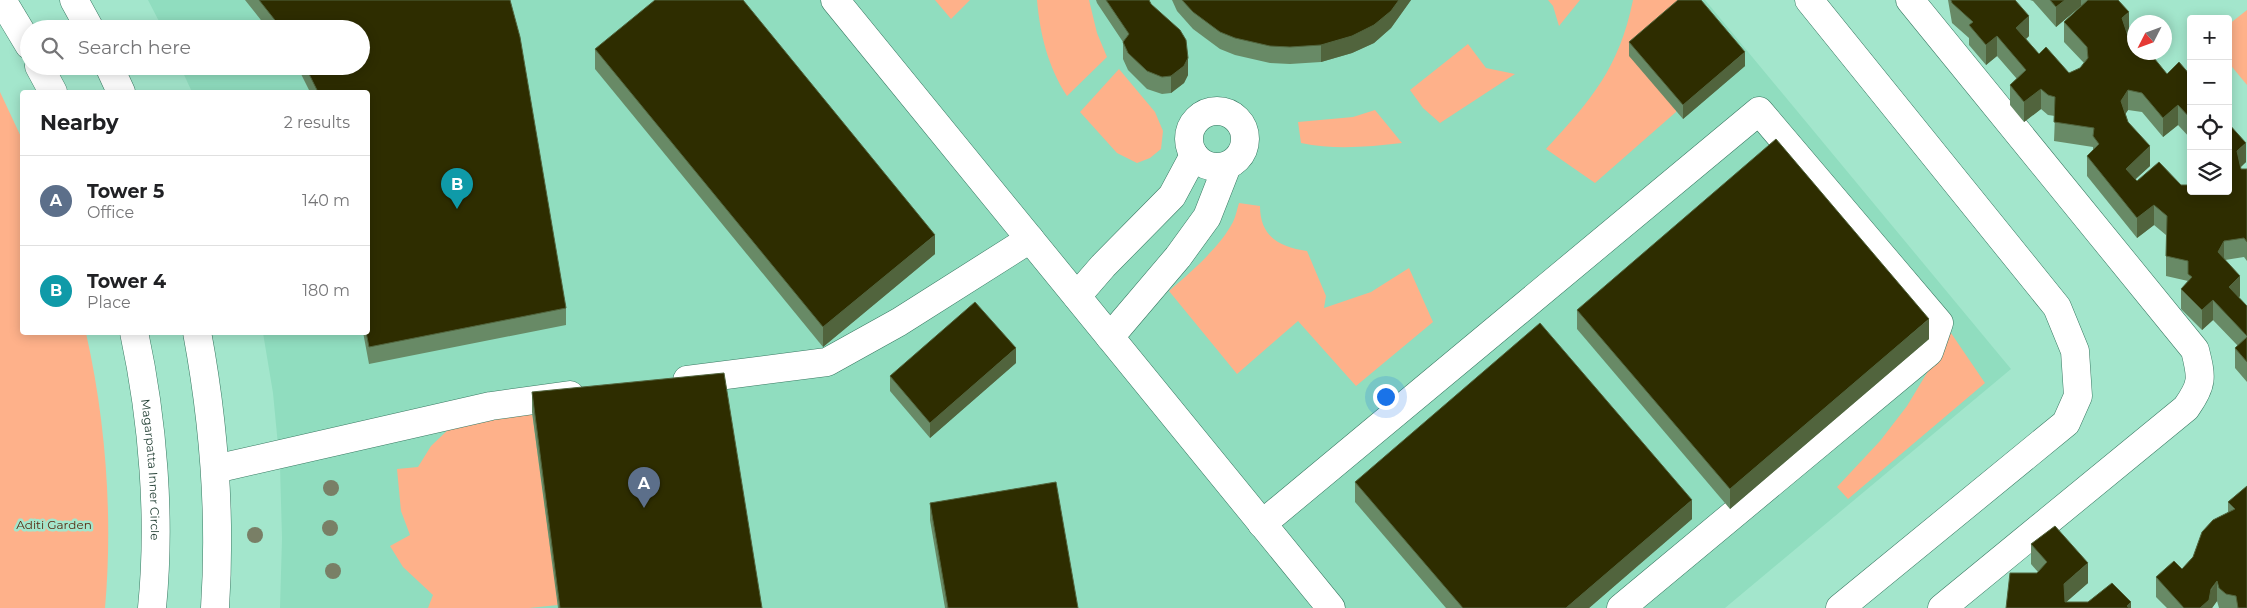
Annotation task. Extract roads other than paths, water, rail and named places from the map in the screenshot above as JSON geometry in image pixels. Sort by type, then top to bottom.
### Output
[{"type":"street","points":[[2,0],[20,30]]},
{"type":"street","points":[[74,0],[85,20]]},
{"type":"street","points":[[835,0],[1331,608]]},
{"type":"street","points":[[1809,0],[2057,307],[2074,350],[2078,396],[2066,423],[1840,608]]},
{"type":"street","points":[[1910,0],[2195,350],[2200,369],[2198,391],[2186,408],[1942,608]]},
{"type":"street","points":[[44,75],[52,90]]},
{"type":"street","points":[[113,75],[120,90]]},
{"type":"street","points":[[1221,110],[1238,119],[1246,136],[1245,146],[1241,154],[1227,166],[1209,166],[1201,162],[1194,155],[1189,137],[1191,128],[1203,114],[1221,110]]},
{"type":"street","points":[[1262,524],[1759,111],[1939,323],[1929,352],[1621,608]]},
{"type":"street","points":[[1077,296],[1103,266],[1172,196],[1194,155]]},
{"type":"street","points":[[1110,337],[1178,257],[1207,217],[1227,166]]},
{"type":"street","points":[[659,384],[826,362],[899,322],[1030,239]]},
{"type":"street","name":"Magarpatta Inner Circle","points":[[134,335],[146,409],[153,473],[155,537],[152,608]]},
{"type":"street","points":[[197,335],[208,401],[215,469],[217,538],[215,608]]},
{"type":"street","points":[[215,469],[491,406],[590,393]]},
{"type":"place","name":"Tower 4","points":[[457,209]]},
{"type":"place","name":"Tower 5","points":[[644,508]]},
{"type":"park label","name":"Aditi Garden","points":[[54,524]]}]
